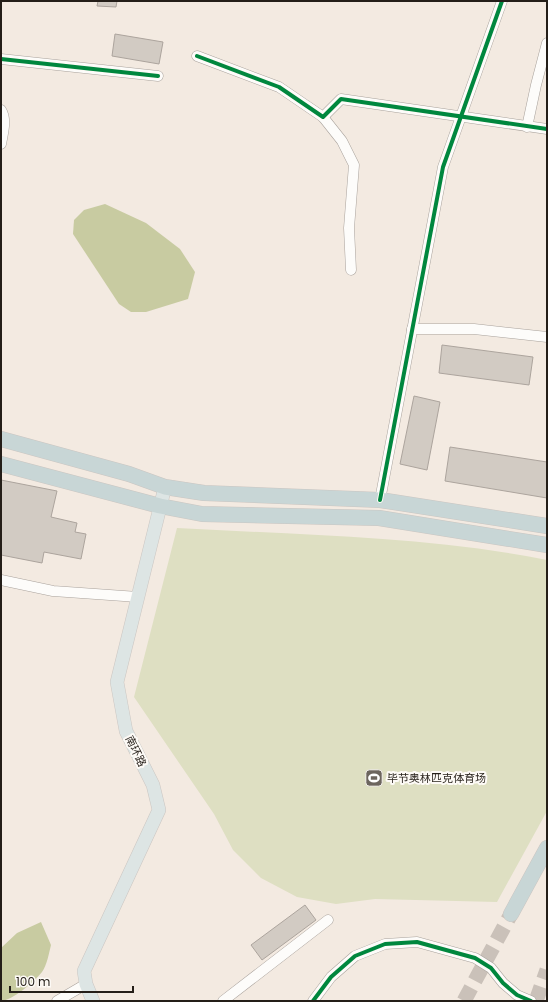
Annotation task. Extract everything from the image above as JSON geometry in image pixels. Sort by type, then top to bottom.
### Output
[{"type":"highway","points":[[1,438],[129,474],[165,487],[204,493],[380,500],[547,526]]},
{"type":"highway","points":[[1,464],[160,506],[202,514],[379,518],[547,545]]},
{"type":"highway","points":[[511,914],[547,848]]},
{"type":"main road","name":"南环路","points":[[93,1001],[86,984],[84,971],[159,810],[153,785],[126,731],[117,682],[165,487]]},
{"type":"street","points":[[380,500],[443,167],[502,1]]},
{"type":"street","points":[[527,127],[547,43]]},
{"type":"street","points":[[197,56],[279,87],[323,117],[342,141],[354,165],[349,228],[351,270]]},
{"type":"street","points":[[1,59],[158,76]]},
{"type":"street","points":[[323,117],[341,99],[547,130]]},
{"type":"street","points":[[1,110],[4,114],[4,122],[1,144]]},
{"type":"street","points":[[412,329],[474,329],[547,337]]},
{"type":"street","points":[[1,580],[53,591],[138,597]]},
{"type":"street","points":[[223,1001],[328,920]]},
{"type":"street","points":[[313,1001],[331,977],[355,956],[385,944],[417,942],[475,958],[491,968],[503,983],[517,995],[530,1001]]},
{"type":"street","points":[[58,1001],[86,984]]},
{"type":"green space","points":[[105,204],[146,223],[180,249],[195,272],[188,299],[146,312],[131,312],[119,304],[73,234],[74,220],[84,210]]},
{"type":"green space","points":[[177,528],[409,541],[501,552],[547,560],[547,811],[497,902],[375,899],[336,904],[297,897],[261,878],[233,850],[214,814],[134,697]]},
{"type":"green space","points":[[41,922],[51,945],[44,969],[23,990],[11,998],[1,1001],[1,948],[17,933]]},
{"type":"building","points":[[98,1],[117,1],[116,7],[97,6]]},
{"type":"building","points":[[115,34],[163,42],[159,64],[112,56]]},
{"type":"building","points":[[442,345],[533,357],[529,385],[439,373]]},
{"type":"building","points":[[414,396],[440,402],[427,470],[400,464]]},
{"type":"building","points":[[450,447],[547,462],[547,498],[445,481]]},
{"type":"building","points":[[1,480],[57,491],[51,517],[77,523],[75,532],[86,534],[81,559],[44,552],[42,563],[1,555]]},
{"type":"building","points":[[305,905],[316,920],[262,960],[251,945]]},
{"type":"tunnel","points":[[464,1001],[511,914]]},
{"type":"tunnel","points":[[536,1001],[547,970]]},
{"type":"cycle path","points":[[380,500],[443,167],[502,1]]},
{"type":"cycle path","points":[[197,56],[279,87],[323,117],[341,99],[547,129]]},
{"type":"cycle path","points":[[1,59],[158,76]]},
{"type":"cycle path","points":[[313,1001],[331,977],[355,956],[385,944],[417,942],[475,958],[491,968],[503,983],[517,995],[531,1001]]},
{"type":"place","name":"毕节奥林匹克体育场","points":[[374,778]]}]
